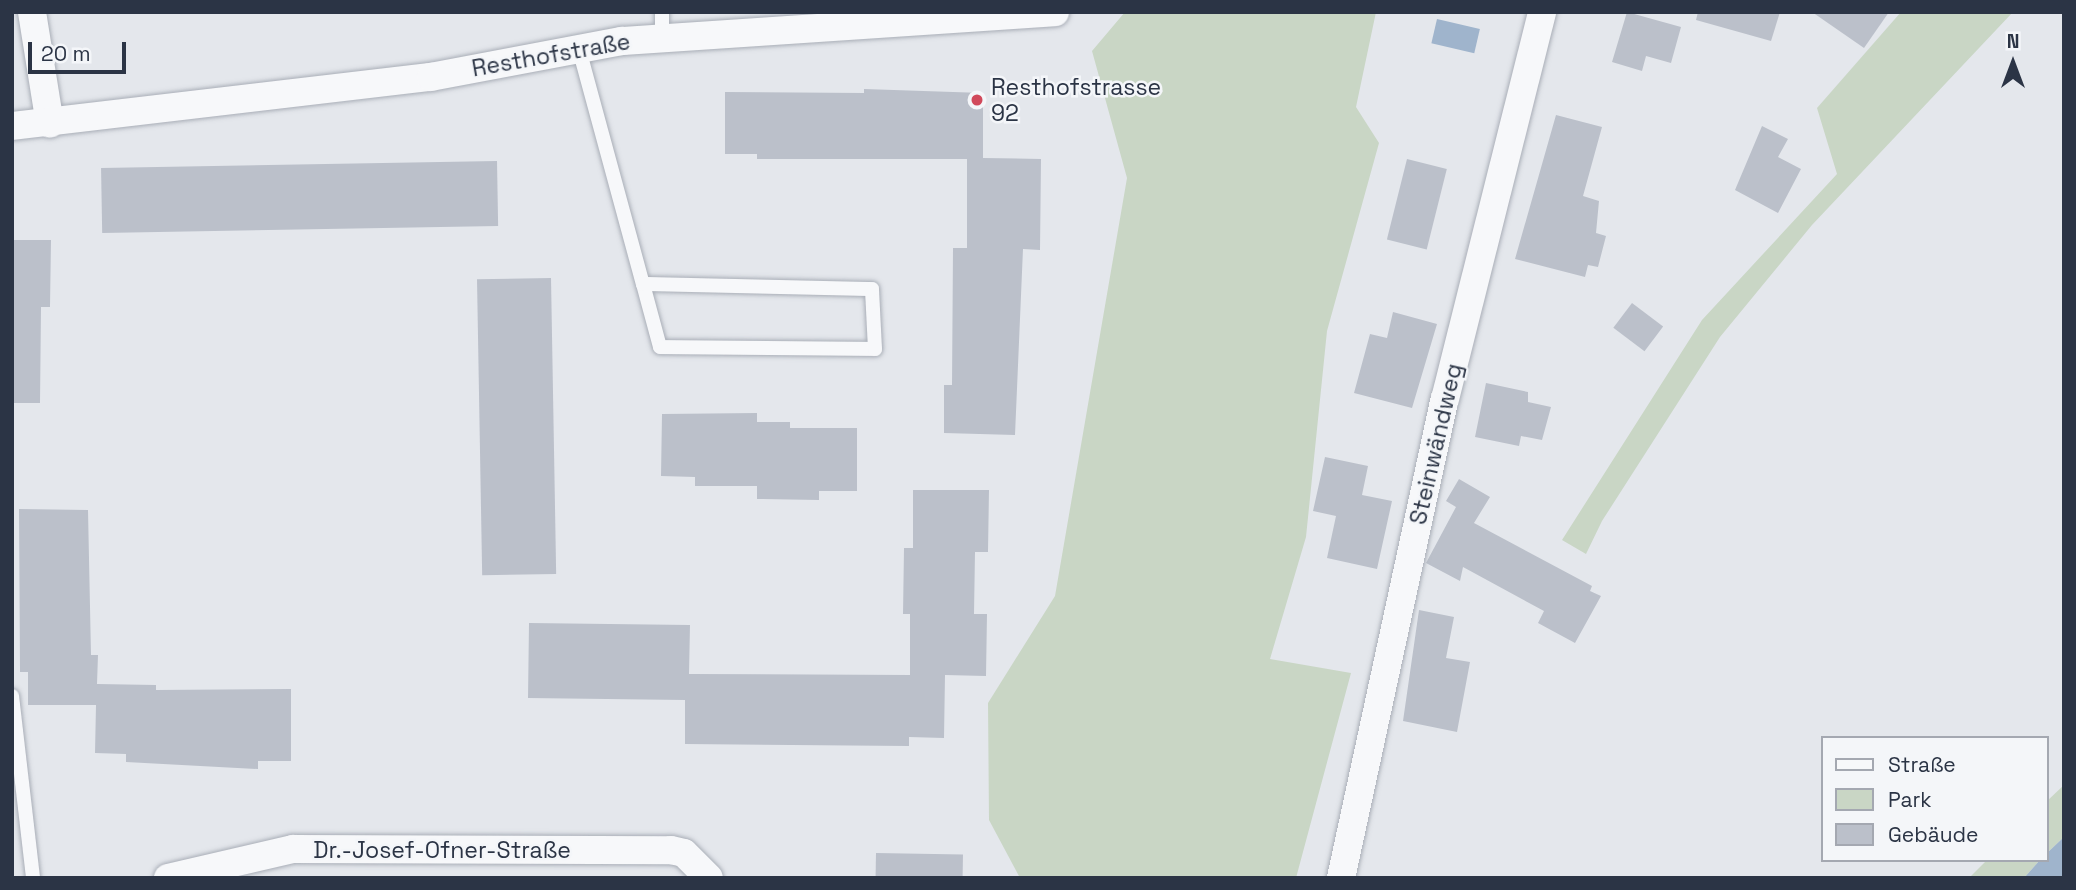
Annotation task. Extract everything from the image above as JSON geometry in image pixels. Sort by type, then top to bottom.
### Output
[{"type":"street","points":[[32,12],[50,124]]},
{"type":"street","name":"Resthofstraße","points":[[12,126],[50,124],[431,77],[579,49],[662,25],[1055,12]]},
{"type":"street","name":"Steinwändweg","points":[[1341,878],[1445,400],[1542,12]]},
{"type":"street","name":"Dr.-Josef-Ofner-Straße","points":[[168,878],[293,849],[671,850],[684,853],[709,878]]},
{"type":"lane","points":[[579,49],[660,347],[875,349],[872,289],[643,284]]},
{"type":"lane","points":[[12,695],[33,878]]},
{"type":"green space","points":[[1125,12],[1376,12],[1356,107],[1379,143],[1327,331],[1306,537],[1270,659],[1351,673],[1296,878],[1020,878],[989,820],[988,703],[1055,596],[1127,178],[1092,51]]},
{"type":"green space","points":[[1901,12],[2013,12],[1812,225],[1720,337],[1602,521],[1586,554],[1562,540],[1702,320],[1837,174],[1817,108]]},
{"type":"green space","points":[[2064,785],[2064,837],[2048,852],[2048,800]]},
{"type":"green space","points":[[1985,862],[2038,862],[2024,878],[1969,878]]},
{"type":"water","points":[[1437,19],[1480,29],[1474,53],[1431,43]]},
{"type":"water","points":[[2064,837],[2064,878],[2024,878],[2038,862],[2048,862],[2048,852]]},
{"type":"building","points":[[1627,12],[1681,27],[1671,63],[1646,56],[1642,71],[1612,62]]},
{"type":"building","points":[[1698,12],[1780,12],[1771,41],[1696,20]]},
{"type":"building","points":[[1812,12],[1889,12],[1864,48]]},
{"type":"building","points":[[864,89],[983,93],[983,158],[1041,159],[1040,250],[1023,249],[1015,435],[944,433],[944,385],[952,385],[953,248],[967,248],[967,159],[757,159],[757,154],[725,154],[725,92],[864,93]]},
{"type":"building","points":[[1556,115],[1602,127],[1583,196],[1599,201],[1596,233],[1606,236],[1598,267],[1588,265],[1585,277],[1515,259]]},
{"type":"building","points":[[1762,126],[1788,139],[1778,157],[1801,169],[1778,213],[1735,190]]},
{"type":"building","points":[[1407,159],[1447,169],[1427,249],[1387,240]]},
{"type":"building","points":[[497,161],[498,226],[102,233],[101,168]]},
{"type":"building","points":[[12,240],[51,240],[50,307],[41,307],[40,403],[12,403]]},
{"type":"building","points":[[551,278],[556,574],[482,575],[477,279]]},
{"type":"building","points":[[1632,303],[1663,326],[1644,351],[1613,328]]},
{"type":"building","points":[[1393,312],[1437,324],[1412,408],[1354,393],[1370,334],[1387,338]]},
{"type":"building","points":[[1486,383],[1528,392],[1528,402],[1551,407],[1542,440],[1521,436],[1519,446],[1475,437]]},
{"type":"building","points":[[757,413],[757,422],[790,422],[790,428],[857,428],[857,491],[819,491],[819,500],[757,499],[757,486],[695,486],[695,477],[661,476],[662,414]]},
{"type":"building","points":[[1325,457],[1368,466],[1362,495],[1392,501],[1377,569],[1327,558],[1336,516],[1313,511]]},
{"type":"building","points":[[1459,479],[1490,497],[1474,523],[1592,586],[1590,591],[1601,596],[1575,643],[1538,623],[1544,611],[1463,567],[1460,581],[1426,563],[1456,507],[1446,501]]},
{"type":"building","points":[[913,490],[989,490],[988,552],[975,552],[974,614],[987,614],[986,676],[945,675],[944,738],[909,737],[909,746],[685,744],[685,700],[528,698],[529,623],[690,625],[689,674],[910,675],[910,614],[903,614],[904,548],[913,548]]},
{"type":"building","points":[[19,509],[88,510],[91,655],[98,655],[97,684],[156,685],[156,690],[291,689],[291,761],[258,761],[258,769],[126,762],[126,754],[95,753],[96,705],[28,705],[28,672],[20,672]]},
{"type":"building","points":[[1419,610],[1454,617],[1446,658],[1470,662],[1457,732],[1403,721]]},
{"type":"building","points":[[876,853],[963,855],[963,878],[876,878]]},
{"type":"place","name":"Resthofstrasse 92","points":[[977,100]]}]
